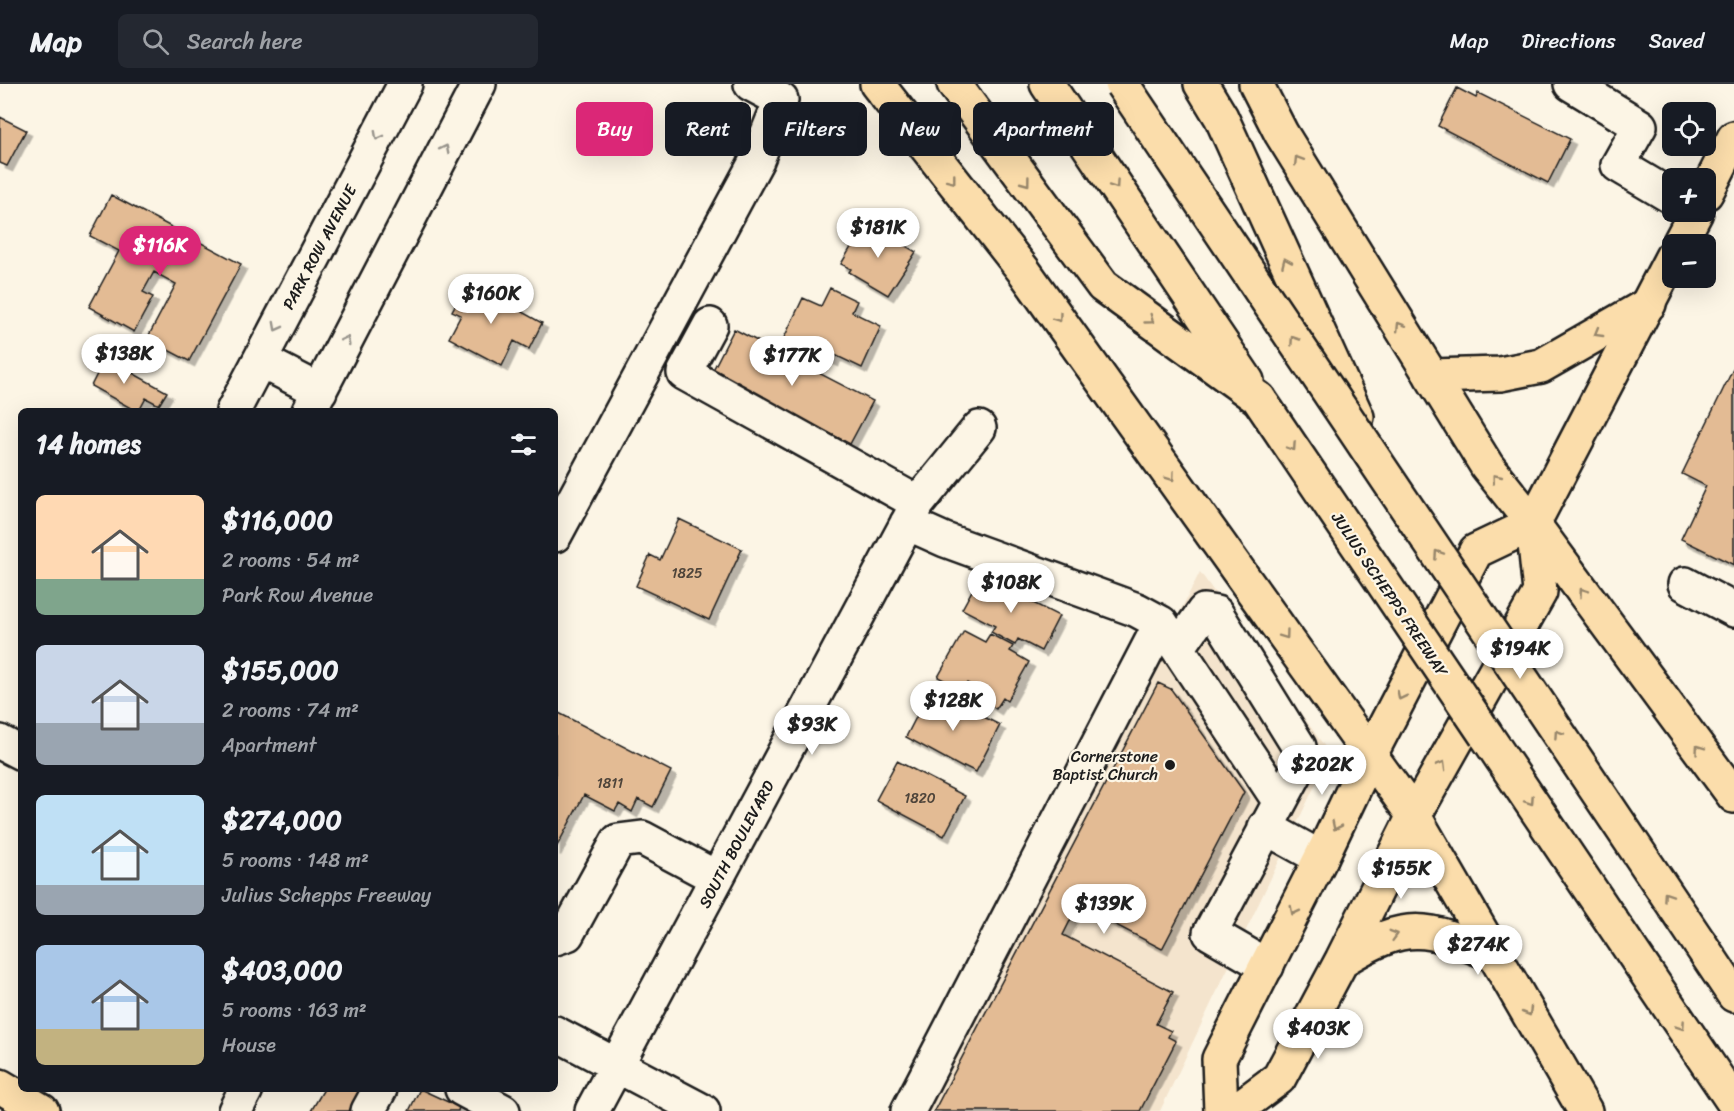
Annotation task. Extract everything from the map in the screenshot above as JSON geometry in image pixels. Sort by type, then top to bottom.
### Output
[{"type":"main road","points":[[877,84],[1024,271],[1414,816],[1585,1111]]},
{"type":"main road","points":[[954,84],[1103,286],[1259,399]]},
{"type":"main road","name":"JULIUS SCHEPPS FREEWAY","points":[[1047,84],[1734,1103]]},
{"type":"main road","points":[[1122,84],[1734,995]]},
{"type":"main road","points":[[1201,84],[1221,117],[1380,468]]},
{"type":"main road","points":[[1256,84],[1281,133],[1487,466],[1533,524],[1734,796]]},
{"type":"main road","points":[[1716,173],[1734,138]]},
{"type":"main road","points":[[1235,1111],[1280,1078],[1414,816],[1540,592],[1533,524],[1662,277]]},
{"type":"main road","points":[[1431,375],[1500,374],[1541,366],[1649,304]]},
{"type":"main road","points":[[1221,1111],[1220,1059],[1370,755],[1476,551],[1533,524]]},
{"type":"main road","points":[[1342,960],[1372,942],[1401,932],[1428,931],[1445,935],[1495,955]]},
{"type":"main road","points":[[0,1086],[42,1111]]},
{"type":"street","name":"PARK ROW AVENUE","points":[[235,408],[405,84]]},
{"type":"street","points":[[260,360],[314,401],[479,84]]},
{"type":"street","points":[[558,529],[757,160],[781,100],[751,84]]},
{"type":"street","points":[[1571,84],[1640,126],[1618,165],[1662,191]]},
{"type":"street","points":[[710,325],[684,373],[913,513],[945,540],[1137,610],[1170,636],[1273,815],[1321,858]]},
{"type":"street","name":"SOUTH BOULEVARD","points":[[592,1111],[913,513],[979,428]]},
{"type":"street","points":[[1685,584],[1734,610]]},
{"type":"street","points":[[908,1111],[1170,636],[1204,610],[1216,613],[1299,747],[1302,762],[1210,933],[1267,966]]},
{"type":"street","points":[[0,742],[18,751]]},
{"type":"street","points":[[558,937],[567,934],[618,841],[642,838],[717,878]]},
{"type":"street","points":[[558,1035],[704,1111]]},
{"type":"street","points":[[235,1111],[244,1092]]},
{"type":"street","points":[[368,1111],[378,1092]]},
{"type":"street","points":[[468,1092],[503,1111]]},
{"type":"shaded area","points":[[1200,572],[1330,754],[1160,1111],[925,1111]]},
{"type":"building","points":[[1457,88],[1476,98],[1478,93],[1570,139],[1548,183],[1438,126]]},
{"type":"building","points":[[0,117],[26,130],[7,166],[0,163]]},
{"type":"building","points":[[111,195],[241,264],[189,361],[147,339],[176,284],[154,272],[143,292],[153,297],[134,332],[89,307],[119,251],[90,236]]},
{"type":"building","points":[[866,222],[916,252],[888,295],[849,272],[851,269],[841,264]]},
{"type":"building","points":[[468,282],[542,323],[529,349],[514,341],[502,366],[449,338],[461,315],[452,311]]},
{"type":"building","points":[[830,288],[857,301],[852,312],[881,326],[862,368],[835,355],[833,361],[784,338],[803,298],[821,306]]},
{"type":"building","points":[[734,329],[873,401],[850,444],[712,372]]},
{"type":"building","points":[[98,354],[167,392],[159,405],[146,398],[141,408],[131,408],[91,386],[98,372],[91,368]]},
{"type":"building","points":[[1734,367],[1734,565],[1681,539],[1706,486],[1682,474]]},
{"type":"building","points":[[679,519],[742,549],[709,620],[636,586],[650,555],[660,560]]},
{"type":"building","points":[[980,576],[1059,616],[1041,651],[1018,639],[1015,645],[991,632],[995,626],[962,609]]},
{"type":"building","points":[[964,631],[985,642],[990,634],[1013,646],[1010,651],[1029,662],[1007,701],[1003,698],[996,709],[988,704],[992,697],[967,683],[963,690],[938,677]]},
{"type":"building","points":[[1158,683],[1171,689],[1244,792],[1162,949],[1078,905],[1063,935],[1173,992],[1156,1024],[1171,1031],[1168,1037],[1176,1041],[1140,1111],[934,1111]]},
{"type":"building","points":[[942,696],[1000,725],[976,772],[964,766],[963,768],[906,737],[926,698],[938,704]]},
{"type":"building","points":[[558,713],[671,771],[653,807],[638,799],[632,812],[619,804],[615,811],[584,795],[558,844]]},
{"type":"building","points":[[897,761],[965,796],[944,836],[876,800]]},
{"type":"building","points":[[322,1092],[360,1092],[349,1111],[311,1111]]},
{"type":"building","points":[[418,1092],[426,1092],[459,1107],[458,1111],[409,1111]]},
{"type":"place","name":"Cornerstone Baptist Church","points":[[1170,765]]}]
